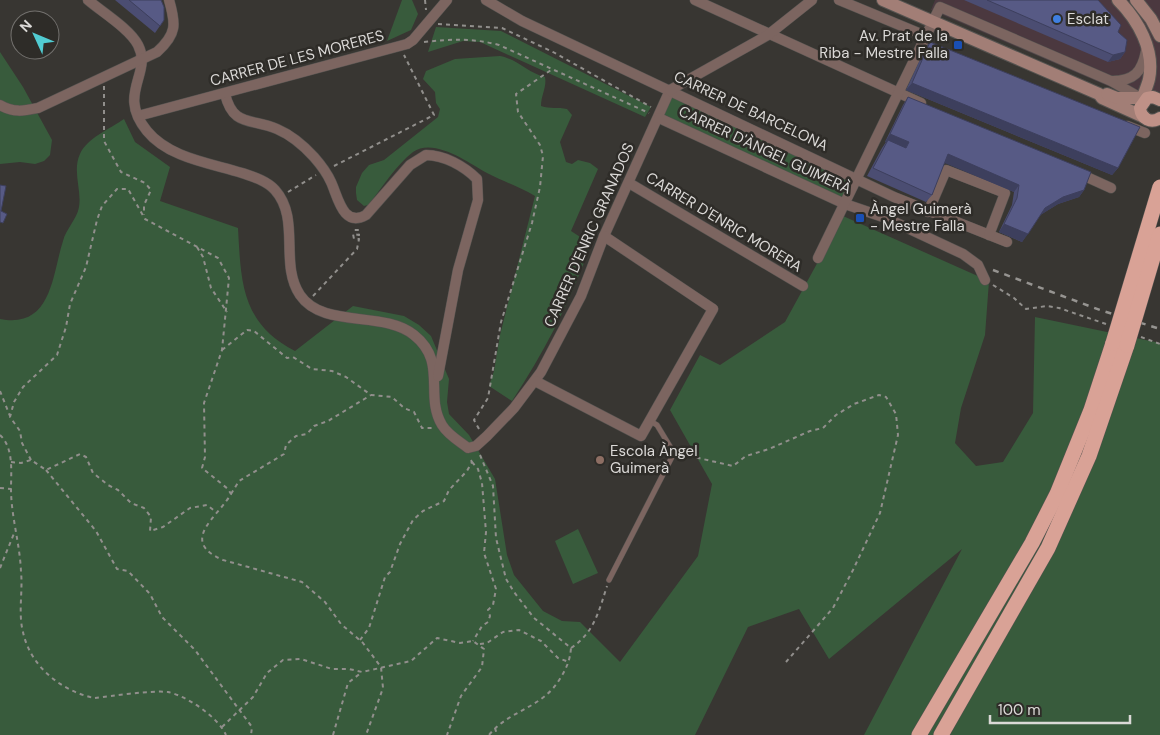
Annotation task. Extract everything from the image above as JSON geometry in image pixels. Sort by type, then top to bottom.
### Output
[{"type":"highway","points":[[941,735],[1048,548],[1089,456],[1160,187]]},
{"type":"highway","points":[[919,735],[1032,542],[1057,494],[1120,344],[1160,234]]},
{"type":"main road","points":[[883,0],[932,23],[1099,94],[1102,98],[1149,103]]},
{"type":"main road","points":[[1118,0],[1136,23],[1147,48],[1150,74],[1149,103],[1151,121],[1160,119]]},
{"type":"main road","points":[[1136,0],[1151,19],[1160,36]]},
{"type":"main road","points":[[1149,103],[1160,89]]},
{"type":"main road","points":[[1099,94],[1105,93],[1117,98],[1149,103]]},
{"type":"street","points":[[88,0],[135,41],[143,58],[134,93],[138,116],[154,138],[179,154],[250,176],[264,182],[275,190],[286,210],[291,276],[298,292],[307,303],[328,313],[403,327],[424,344],[435,367],[435,400],[442,425],[472,447]]},
{"type":"street","points":[[0,105],[10,111],[22,112],[38,108],[156,52],[170,37],[175,19],[169,0]]},
{"type":"street","name":"CARRER DE LES MORERES","points":[[138,116],[403,45],[432,19],[447,0]]},
{"type":"street","name":"CARRER DE BARCELONA","points":[[486,0],[522,21],[928,212],[1007,242]]},
{"type":"street","points":[[694,0],[934,109]]},
{"type":"street","points":[[670,90],[768,35],[812,0]]},
{"type":"street","points":[[839,0],[927,42]]},
{"type":"street","points":[[818,258],[898,93],[927,42],[932,23],[940,7],[1110,81],[1149,103]]},
{"type":"street","points":[[1110,81],[1123,81],[1136,76],[1142,66],[1147,48]]},
{"type":"street","name":"CARRER D'ENRIC GRANADOS","points":[[472,447],[514,408],[535,381],[581,296],[604,236],[670,90]]},
{"type":"street","points":[[225,94],[232,113],[240,118],[277,129],[292,137],[309,152],[325,170],[341,209],[346,215],[360,218],[372,209],[410,165],[426,155],[444,158],[470,172],[478,179],[478,200],[458,270],[446,330],[445,348],[436,384]]},
{"type":"street","name":"CARRER D'ÀNGEL GUIMERÀ","points":[[660,115],[845,204],[886,218],[971,258],[982,272],[984,280]]},
{"type":"street","points":[[1117,122],[1145,133]]},
{"type":"street","points":[[1066,168],[1111,188]]},
{"type":"street","points":[[928,212],[946,170],[954,173],[1005,193],[989,235]]},
{"type":"street","name":"CARRER D'ENRIC MORERA","points":[[629,183],[803,286]]},
{"type":"street","points":[[535,381],[641,436],[713,309],[604,236]]},
{"type":"street","points":[[424,344],[436,345],[440,343],[446,330]]},
{"type":"lane","points":[[609,580],[674,453],[657,425],[650,421]]},
{"type":"path","points":[[425,0],[426,14],[437,24],[502,28],[552,52],[660,115]]},
{"type":"path","points":[[343,161],[434,115],[403,45],[457,38],[478,39],[499,45],[551,70],[660,115]]},
{"type":"path","points":[[481,431],[474,420],[488,398],[501,322],[532,223],[543,156],[540,145],[518,112],[516,94],[551,70]]},
{"type":"path","points":[[103,77],[104,141],[121,172],[145,183],[151,190],[144,205],[144,215]]},
{"type":"path","points":[[288,192],[325,170]]},
{"type":"path","points":[[10,417],[14,402],[23,387],[58,355],[70,304],[86,266],[91,240],[102,206],[117,189],[128,189],[148,221],[218,258],[229,278],[222,350],[204,403],[204,456],[202,468],[228,489],[231,494]]},
{"type":"path","points":[[307,303],[357,249],[359,238],[354,239],[353,234],[359,235],[359,230],[354,230],[354,226],[359,226],[360,218]]},
{"type":"path","points":[[196,246],[203,257],[211,288],[227,312]]},
{"type":"path","points":[[984,280],[1014,298],[1026,309],[1047,306],[1059,308],[1103,323]]},
{"type":"path","points":[[222,350],[247,330],[254,331],[287,358],[293,357],[312,369],[332,371],[346,377],[370,395],[392,397],[404,408],[414,412],[422,428],[427,430],[442,425]]},
{"type":"path","points":[[1142,337],[1160,344]]},
{"type":"path","points":[[0,390],[10,417],[20,431],[22,443],[31,460],[46,470],[96,531],[117,570],[128,571],[150,594],[162,617],[195,650],[252,727],[251,735]]},
{"type":"path","points":[[366,735],[383,688],[381,667],[360,640],[341,624],[325,602],[302,582],[246,568],[211,555],[202,542],[203,530],[231,494],[239,480],[284,454],[286,445],[296,436],[307,434],[314,426],[328,420],[370,395]]},
{"type":"path","points":[[674,453],[733,466],[746,456],[769,449],[810,431],[823,428],[836,415],[854,404],[879,395],[886,397],[890,402],[898,423],[898,435],[880,513],[833,608],[786,662]]},
{"type":"path","points":[[0,435],[4,439],[11,462],[11,489],[22,572],[22,632],[32,656],[51,678],[82,695],[94,698],[168,692],[209,713],[226,735]]},
{"type":"path","points":[[473,641],[482,626],[488,622],[490,616],[488,610],[493,605],[496,588],[484,553],[486,532],[482,483],[478,469],[466,453],[472,447],[493,486],[496,538],[506,578],[534,618],[571,648]]},
{"type":"path","points":[[46,470],[80,454],[86,457],[93,473],[118,490],[132,503],[144,508],[150,517],[150,531],[163,527],[190,508],[207,505],[216,512]]},
{"type":"path","points":[[11,462],[22,463],[31,460]]},
{"type":"path","points":[[360,640],[369,628],[386,577],[413,520],[422,510],[444,501],[450,490],[472,462]]},
{"type":"path","points":[[0,488],[11,489]]},
{"type":"path","points":[[0,568],[16,529]]},
{"type":"path","points":[[489,735],[495,728],[546,697],[554,690],[569,662],[571,648],[585,638],[596,621],[609,580]]},
{"type":"path","points":[[480,644],[487,643],[503,632],[519,630],[541,641],[558,658],[569,662]]},
{"type":"path","points":[[333,735],[348,683],[362,672],[381,667],[401,665],[411,661],[437,638],[460,643],[473,641],[484,648],[482,667],[461,696],[447,735]]},
{"type":"path","points":[[222,728],[253,697],[267,673],[283,660],[301,659],[332,669],[349,669],[362,672]]},
{"type":"path","points":[[495,728],[497,735]]},
{"type":"shaded area","points":[[935,0],[1160,0],[1160,97],[1124,93],[931,10]]},
{"type":"green space","points":[[402,0],[412,0],[418,14],[411,30],[387,41]]},
{"type":"green space","points":[[436,27],[501,31],[651,107],[645,117],[480,42],[463,41],[428,52]]},
{"type":"green space","points":[[0,52],[23,87],[52,140],[50,155],[44,161],[35,164],[20,162],[0,164]]},
{"type":"green space","points":[[500,56],[545,77],[541,106],[567,109],[572,115],[560,142],[566,162],[572,164],[578,160],[590,163],[598,169],[571,231],[591,244],[575,285],[556,325],[512,401],[489,386],[535,196],[451,153],[431,148],[421,148],[407,157],[368,205],[364,206],[357,200],[356,193],[356,187],[362,173],[369,165],[384,160],[438,117],[440,109],[436,103],[435,92],[423,79],[426,71],[455,59]]},
{"type":"green space","points":[[671,93],[857,178],[845,204],[663,114]]},
{"type":"green space","points":[[124,119],[135,142],[170,167],[160,201],[238,228],[243,283],[247,299],[254,314],[264,328],[277,340],[295,351],[353,306],[404,316],[419,325],[431,336],[449,379],[447,402],[449,414],[469,435],[495,479],[507,555],[514,575],[543,611],[562,621],[580,622],[620,662],[698,556],[712,484],[670,410],[700,355],[720,365],[785,322],[843,216],[989,281],[985,335],[961,408],[955,443],[976,466],[1003,462],[1033,413],[1035,317],[1160,343],[1160,735],[864,735],[962,549],[829,659],[799,609],[748,627],[695,735],[0,735],[0,319],[17,320],[30,316],[40,308],[52,283],[64,237],[79,207],[77,167],[80,154],[83,148],[93,139]]},
{"type":"green space","points":[[578,529],[598,573],[573,584],[555,541]]},
{"type":"building","points":[[129,0],[161,0],[164,7],[164,20],[160,26]]},
{"type":"building","name":"Esclat","points":[[987,0],[1098,0],[1121,25],[1118,32],[1127,40],[1125,52],[1113,55]]},
{"type":"building","points":[[930,42],[1140,127],[1118,168],[912,83]]},
{"type":"building","points":[[908,97],[1091,172],[1084,190],[1063,197],[1045,208],[1028,234],[1004,224],[1017,198],[1019,185],[948,154],[932,195],[873,168],[888,140],[906,148],[909,142],[890,134]]},
{"type":"building","points":[[0,185],[6,186],[1,211],[7,214],[3,223],[0,222]]},
{"type":"railway","points":[[993,270],[1100,310],[1160,329]]},
{"type":"place","name":"Esclat","points":[[1057,19]]},
{"type":"place","name":"Av. Prat de la Riba - Mestre Falla","points":[[958,45]]},
{"type":"place","name":"Àngel Guimerà - Mestre Falla","points":[[860,218]]},
{"type":"place","name":"Escola Àngel Guimerà","points":[[600,460]]}]
